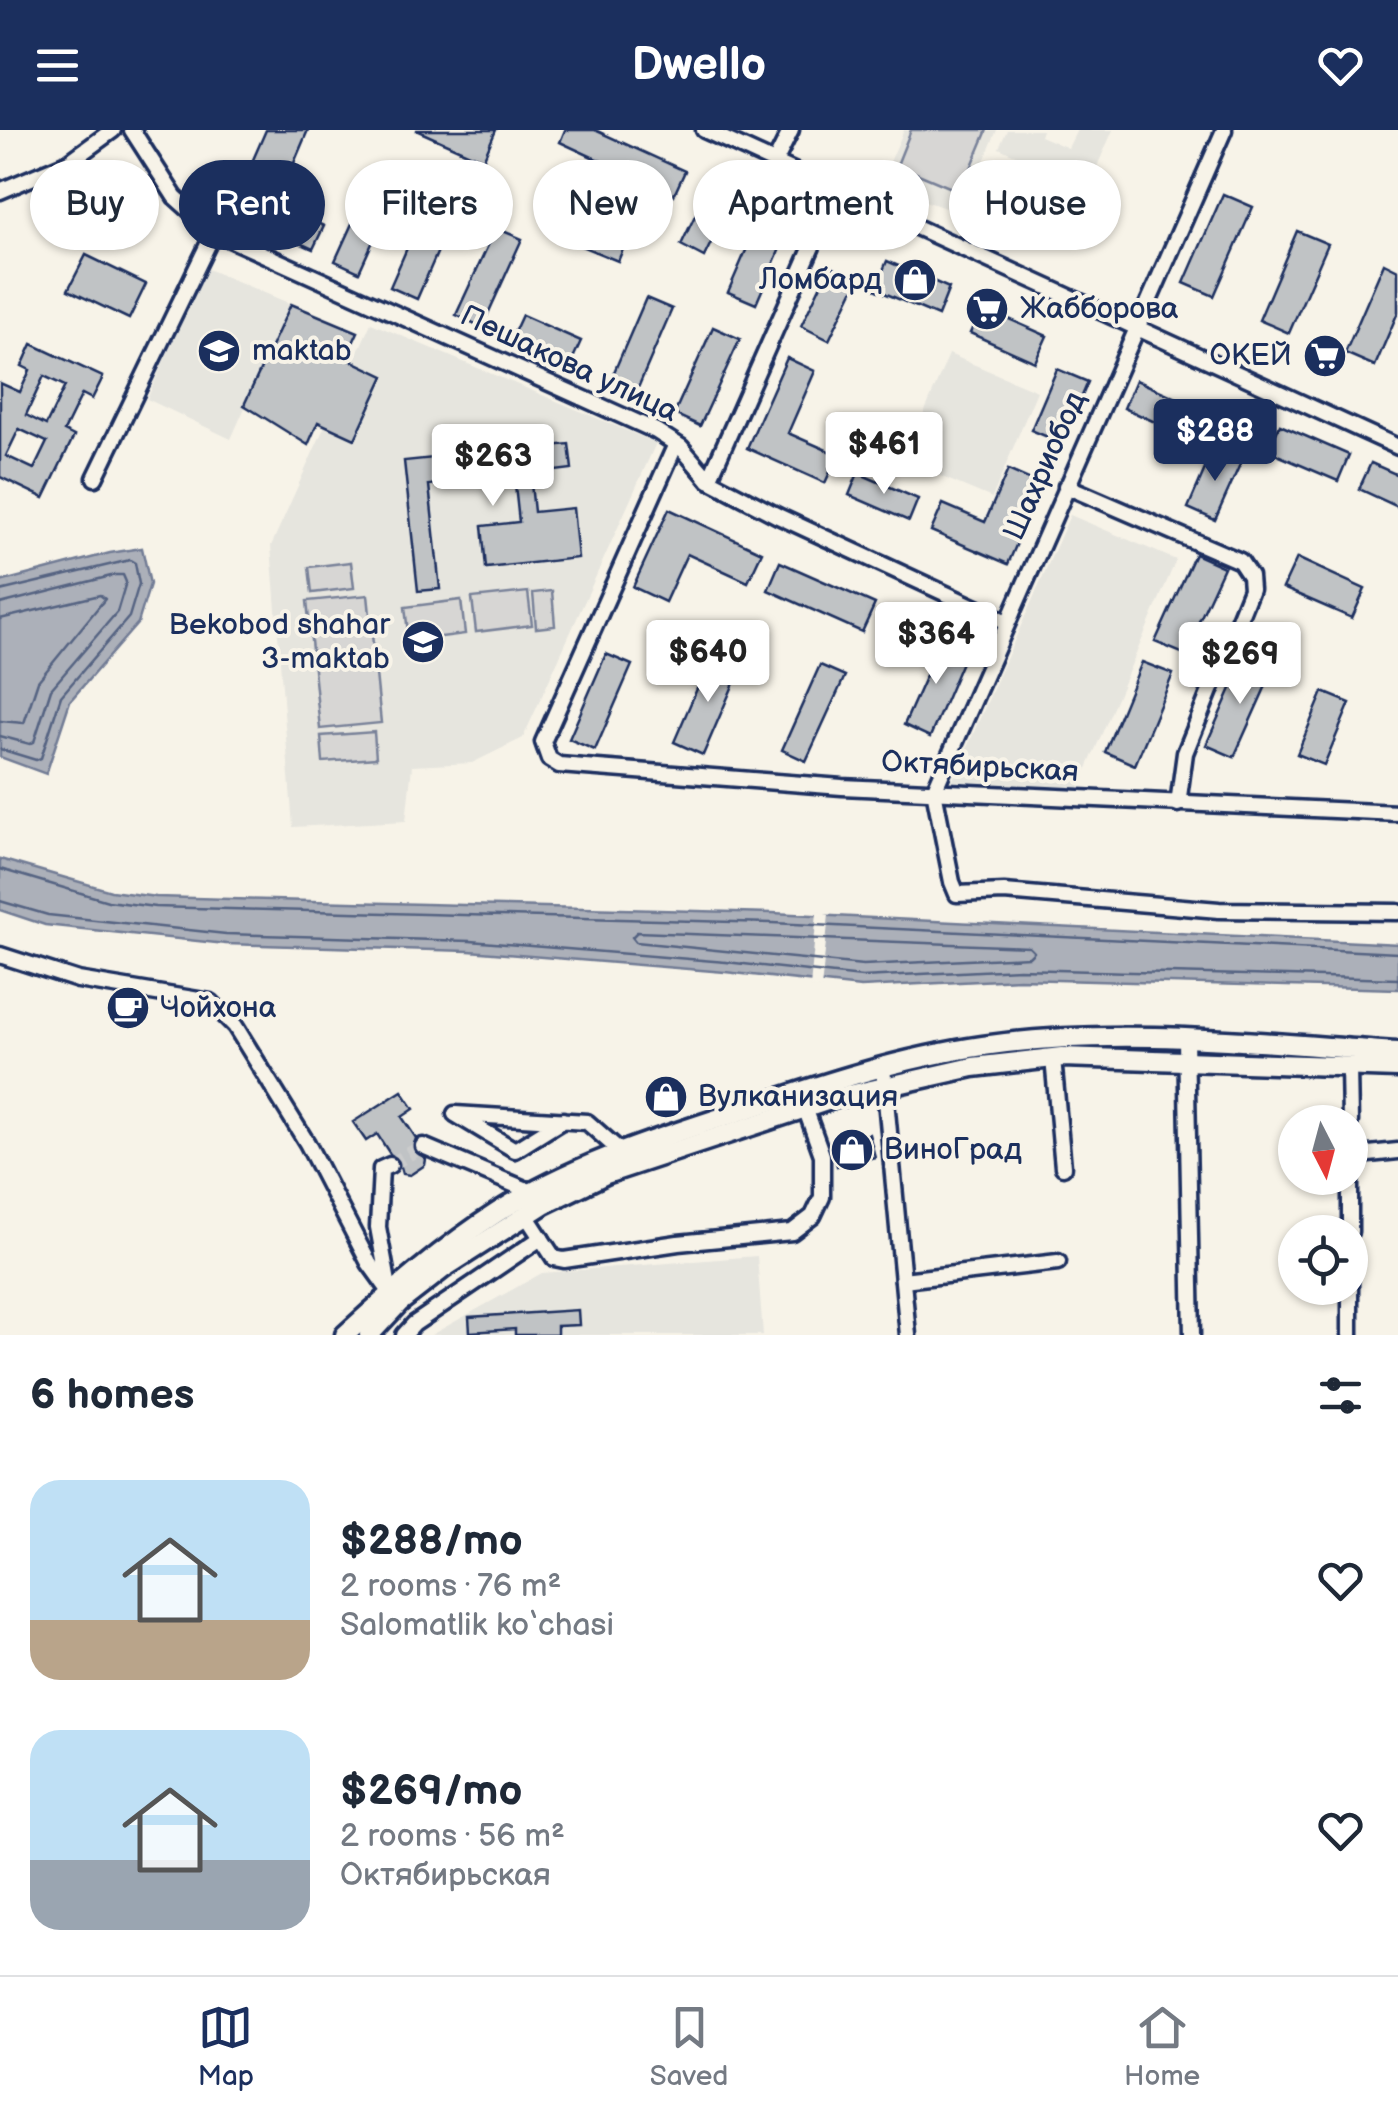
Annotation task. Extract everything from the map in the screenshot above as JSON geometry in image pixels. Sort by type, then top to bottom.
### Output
[{"type":"main road","points":[[369,1335],[394,1299],[526,1215],[540,1198],[601,1158],[983,1046],[1082,1039],[1186,1039],[1398,1052]]},
{"type":"main road","points":[[884,1077],[1053,1058],[1398,1068]]},
{"type":"main road","points":[[345,1335],[499,1212],[802,1100]]},
{"type":"street","points":[[0,191],[69,162],[114,130]]},
{"type":"street","name":"Пешакова улица","points":[[132,130],[179,201]]},
{"type":"street","points":[[704,130],[771,160]]},
{"type":"street","points":[[776,160],[790,130]]},
{"type":"street","name":"Шахриобод","points":[[934,791],[1224,130]]},
{"type":"street","points":[[929,233],[1398,448]]},
{"type":"street","points":[[95,478],[205,250]]},
{"type":"street","name":"Пешакова улица","points":[[254,250],[656,431],[676,444],[709,480],[1007,622]]},
{"type":"street","points":[[709,480],[810,250]]},
{"type":"street","name":"Октябирьская","points":[[676,444],[543,742],[548,758],[559,765],[934,791],[1398,813]]},
{"type":"street","points":[[1066,486],[1240,560],[1250,576],[1252,589],[1185,753],[1178,804]]},
{"type":"street","points":[[934,791],[957,894],[1004,892],[1219,910],[1398,912]]},
{"type":"street","points":[[0,956],[78,980],[211,1002],[235,1026],[287,1110],[369,1263],[394,1299]]},
{"type":"street","points":[[1186,1039],[1192,1335]]},
{"type":"street","points":[[1053,1058],[1063,1167]]},
{"type":"street","points":[[1349,1066],[1350,1105]]},
{"type":"street","points":[[884,1077],[908,1335]]},
{"type":"street","points":[[526,1215],[554,1258],[564,1260],[792,1232],[813,1216],[822,1196],[822,1155],[802,1100]]},
{"type":"street","points":[[563,1120],[515,1150],[454,1114],[563,1120],[587,1122],[620,1151]]},
{"type":"street","points":[[423,1146],[540,1198]]},
{"type":"street","points":[[1368,1154],[1398,1151]]},
{"type":"street","points":[[390,1164],[381,1169],[378,1227],[394,1299]]},
{"type":"street","points":[[404,1335],[414,1324],[541,1238]]},
{"type":"street","points":[[903,1280],[1058,1262]]},
{"type":"street","points":[[1350,1305],[1350,1335]]},
{"type":"shaded area","points":[[904,130],[997,130],[984,160],[949,160],[949,209],[929,202],[929,160],[891,160]]},
{"type":"shaded area","points":[[911,130],[987,130],[974,160],[949,160],[949,187],[929,178],[929,160],[899,160]]},
{"type":"shaded area","points":[[1007,130],[1042,130],[1040,136],[1068,148],[1077,130],[1113,130],[1100,160],[1026,160],[999,148]]},
{"type":"shaded area","name":"maktab","points":[[205,268],[291,304],[231,439],[147,399]]},
{"type":"shaded area","name":"Bekobod shahar 3-maktab","points":[[371,323],[656,443],[523,738],[472,763],[412,766],[406,821],[293,827],[271,546]]},
{"type":"shaded area","points":[[949,354],[1037,391],[992,498],[904,461]]},
{"type":"shaded area","points":[[1070,515],[1176,560],[1071,806],[946,795]]},
{"type":"shaded area","points":[[351,562],[354,588],[312,593],[309,567]]},
{"type":"shaded area","points":[[552,591],[555,626],[536,628],[533,593]]},
{"type":"shaded area","points":[[528,592],[532,625],[476,632],[472,598]]},
{"type":"shaded area","points":[[368,595],[381,723],[320,729],[307,601]]},
{"type":"shaded area","points":[[461,600],[465,634],[409,641],[405,607]]},
{"type":"shaded area","points":[[374,732],[376,758],[323,762],[321,736]]},
{"type":"shaded area","points":[[757,1256],[763,1335],[431,1335],[542,1273]]},
{"type":"water","points":[[142,548],[150,584],[138,623],[70,701],[46,774],[0,757],[0,582]]},
{"type":"water","points":[[0,859],[111,891],[156,897],[772,913],[1398,944],[1398,989],[1019,979],[861,987],[469,951],[226,944],[45,925],[0,910]]},
{"type":"pier","points":[[817,912],[829,915],[821,988],[810,987]]},
{"type":"building","points":[[266,130],[308,130],[295,160],[253,160]]},
{"type":"building","points":[[416,130],[496,130],[483,160]]},
{"type":"building","points":[[565,130],[595,130],[661,160],[599,160],[560,142]]},
{"type":"building","points":[[673,166],[685,171],[673,195]]},
{"type":"building","points":[[1223,194],[1253,207],[1214,296],[1184,283]]},
{"type":"building","points":[[693,220],[693,250],[707,250],[704,257],[681,245]]},
{"type":"building","points":[[1297,231],[1328,244],[1289,333],[1259,320]]},
{"type":"building","points":[[513,235],[522,239],[482,327],[456,315],[486,250],[513,250]]},
{"type":"building","points":[[345,239],[345,250],[369,250],[359,272],[335,261]]},
{"type":"building","points":[[406,250],[438,250],[417,299],[390,287]]},
{"type":"building","points":[[591,250],[623,250],[618,261]]},
{"type":"building","points":[[746,250],[779,250],[756,304],[728,292]]},
{"type":"building","points":[[86,255],[146,284],[129,319],[68,290]]},
{"type":"building","points":[[887,261],[949,288],[938,316],[875,289]]},
{"type":"building","points":[[1384,263],[1398,270],[1398,312],[1375,366],[1345,353]]},
{"type":"building","points":[[830,266],[858,280],[829,340],[801,326]]},
{"type":"building","points":[[646,298],[672,309],[634,397],[608,386]]},
{"type":"building","points":[[291,304],[358,332],[346,358],[384,376],[355,439],[318,422],[308,445],[244,405]]},
{"type":"building","points":[[982,307],[1047,336],[1035,362],[970,333]]},
{"type":"building","points":[[522,315],[581,341],[569,367],[510,341]]},
{"type":"building","points":[[713,327],[740,339],[700,426],[674,414]]},
{"type":"building","points":[[32,344],[103,377],[92,399],[82,394],[64,431],[74,436],[44,498],[0,477],[0,383],[20,392],[30,370],[22,366]],"holes":[[[44,376],[65,386],[46,425],[26,415]],[[19,429],[47,442],[34,469],[6,456]]]},
{"type":"building","points":[[787,358],[815,371],[788,433],[838,455],[825,483],[747,448]]},
{"type":"building","points":[[1057,369],[1088,382],[1062,443],[1031,430]]},
{"type":"building","points":[[1136,380],[1199,408],[1186,436],[1124,408]]},
{"type":"building","points":[[1280,425],[1349,455],[1338,481],[1268,451]]},
{"type":"building","points":[[569,444],[572,469],[530,474],[534,512],[573,508],[578,558],[486,568],[482,526],[519,522],[514,476],[429,485],[440,589],[418,591],[404,461]]},
{"type":"building","points":[[1214,448],[1242,460],[1215,520],[1188,508]]},
{"type":"building","points":[[1371,463],[1398,475],[1398,507],[1359,489]]},
{"type":"building","points":[[1008,470],[1042,485],[1008,564],[931,531],[943,504],[985,522]]},
{"type":"building","points":[[858,473],[918,499],[909,521],[849,495]]},
{"type":"building","points":[[669,509],[762,552],[748,582],[687,554],[665,602],[633,587]]},
{"type":"building","points":[[1195,554],[1224,567],[1184,654],[1155,642]]},
{"type":"building","points":[[1297,558],[1365,589],[1352,618],[1283,588]]},
{"type":"building","points":[[780,562],[875,604],[862,632],[768,590]]},
{"type":"building","points":[[943,637],[968,648],[930,737],[904,725]]},
{"type":"building","points":[[606,654],[632,665],[595,750],[569,739]]},
{"type":"building","points":[[712,654],[741,667],[703,755],[674,742]]},
{"type":"building","points":[[1245,657],[1273,670],[1234,757],[1206,745]]},
{"type":"building","points":[[1142,662],[1173,674],[1135,765],[1105,752]]},
{"type":"building","points":[[820,665],[845,676],[806,761],[782,750]]},
{"type":"building","points":[[1323,692],[1350,703],[1324,765],[1297,754]]},
{"type":"building","name":"Вулканизация","points":[[675,1086],[680,1100],[656,1106],[652,1094]]},
{"type":"building","points":[[402,1091],[414,1109],[402,1117],[416,1138],[413,1148],[426,1159],[425,1165],[410,1175],[403,1174],[399,1160],[377,1134],[366,1141],[353,1122]]},
{"type":"building","points":[[869,1134],[875,1157],[837,1166],[832,1143]]},
{"type":"building","points":[[578,1310],[579,1325],[557,1326],[557,1335],[515,1335],[515,1329],[470,1332],[469,1317]]},
{"type":"tunnel","points":[[390,1165],[423,1146]]},
{"type":"place","name":"Ломбард","points":[[915,280]]},
{"type":"place","name":"Жабборова","points":[[987,309]]},
{"type":"place","name":"maktab","points":[[219,351]]},
{"type":"place","name":"ОКЕЙ","points":[[1325,356]]},
{"type":"place","name":"Bekobod shahar 3-maktab","points":[[423,642]]},
{"type":"place","name":"Чойхона","points":[[128,1008]]},
{"type":"place","name":"Вулканизация","points":[[666,1097]]},
{"type":"place","name":"ВиноГрад","points":[[852,1150]]}]
